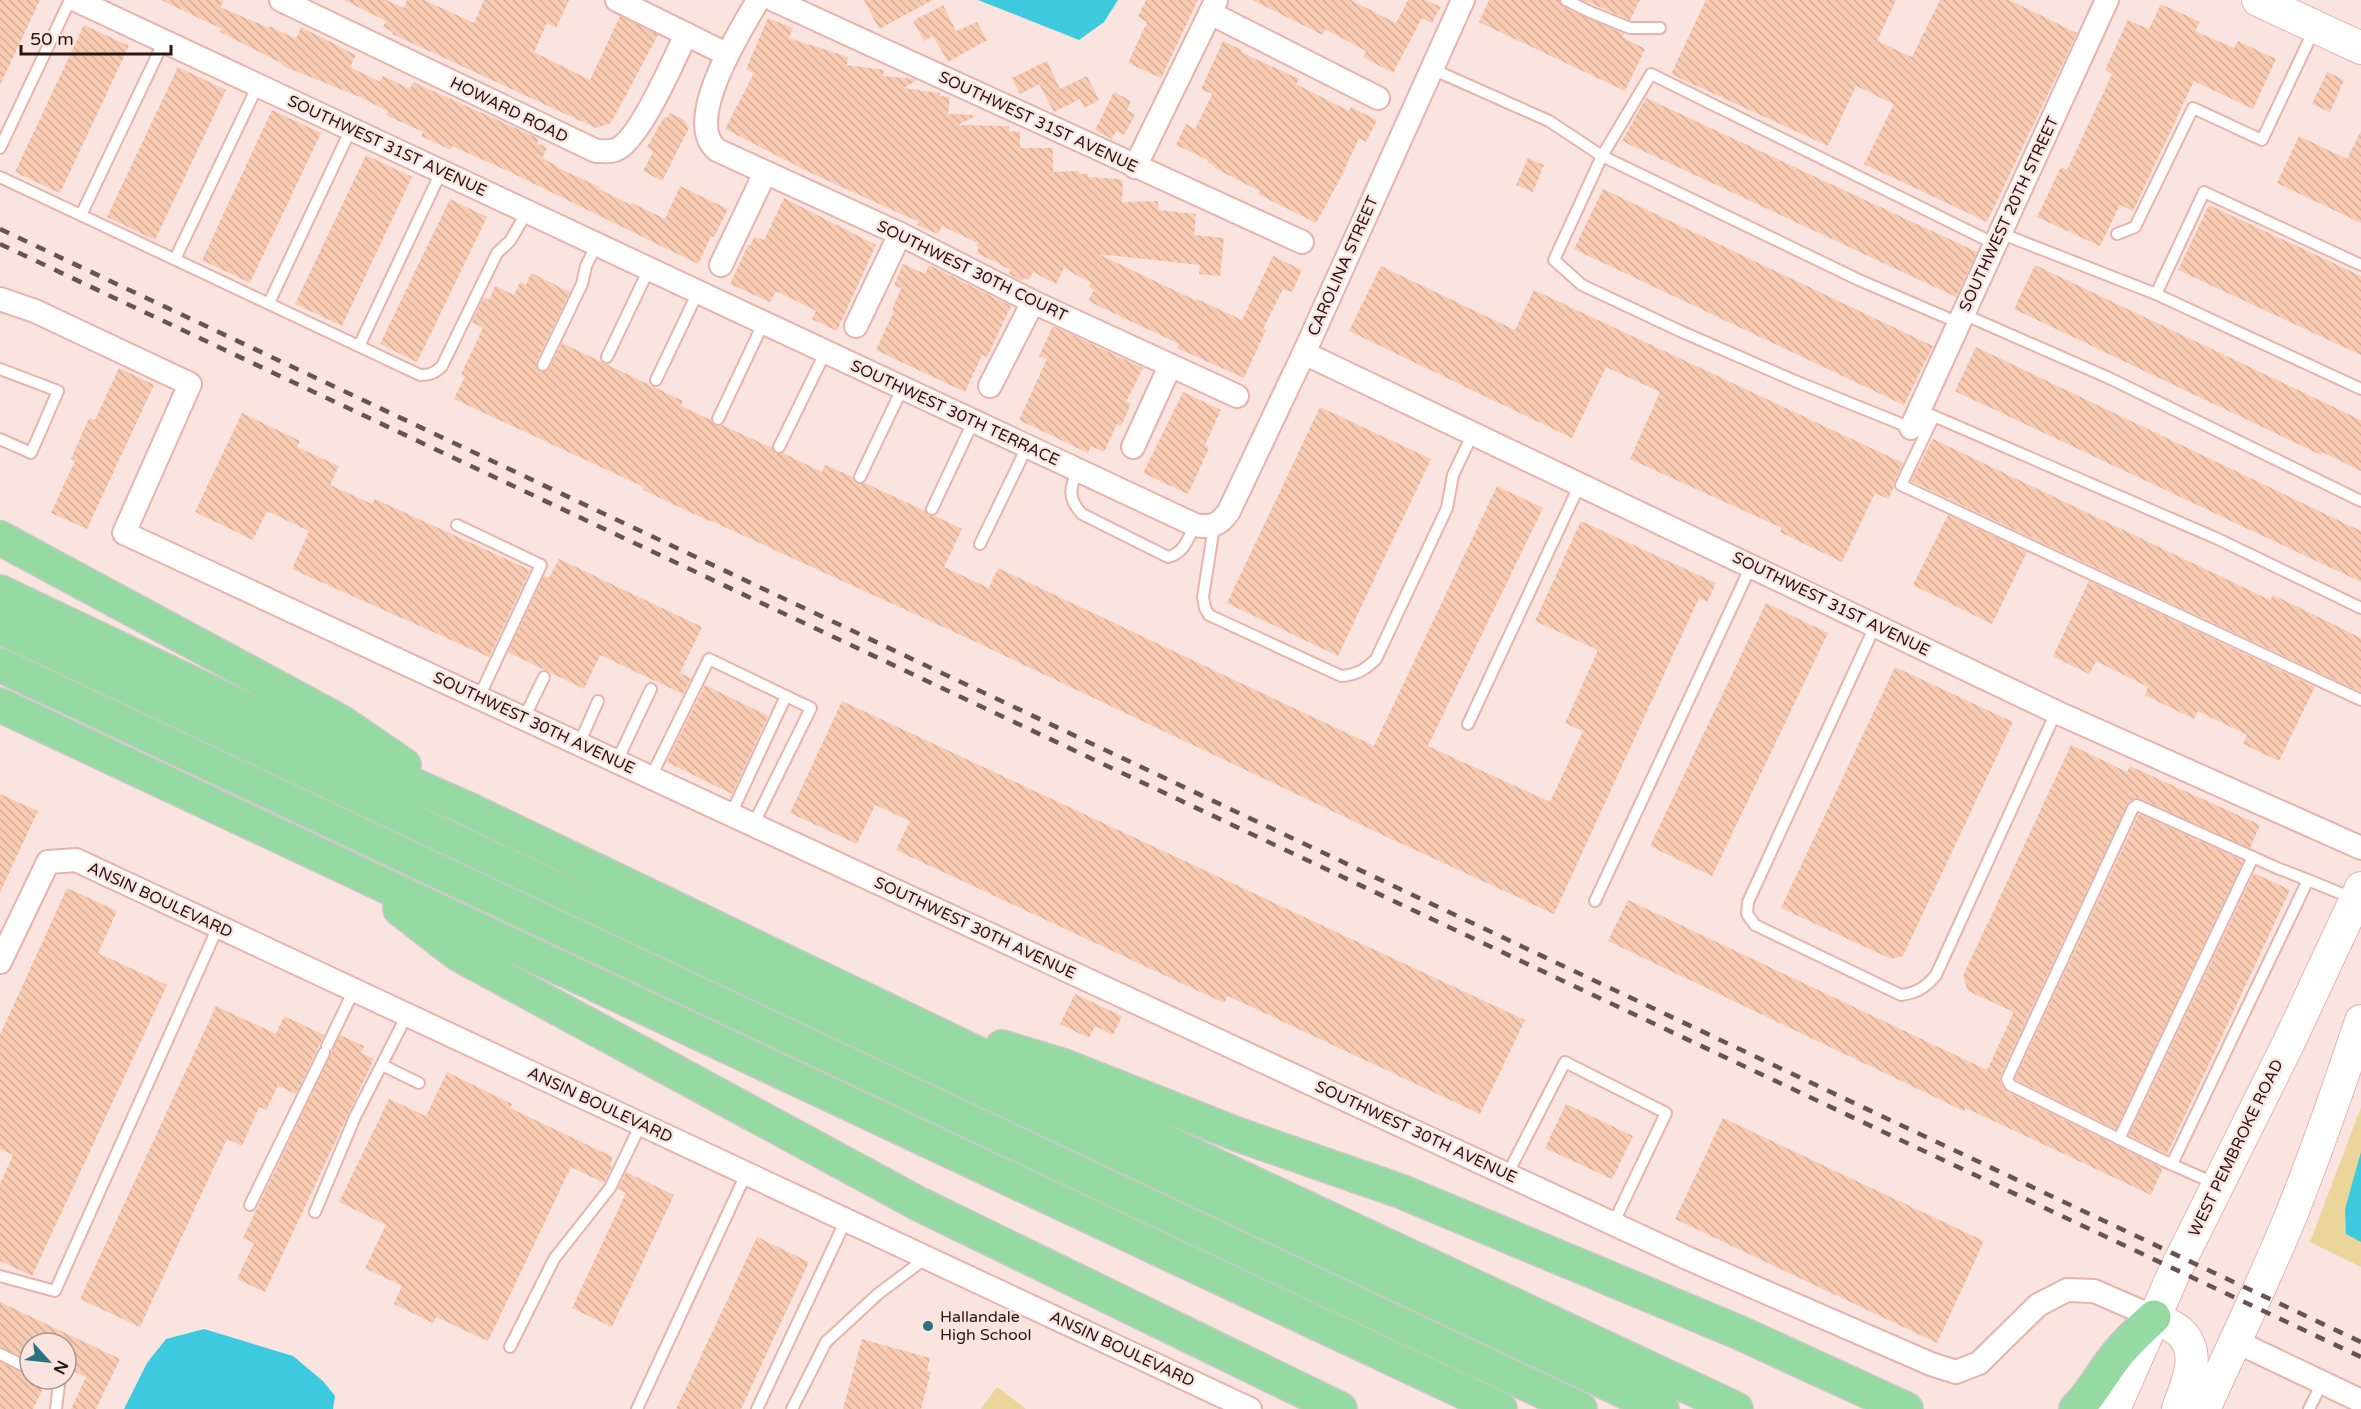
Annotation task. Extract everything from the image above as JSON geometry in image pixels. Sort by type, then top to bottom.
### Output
[{"type":"highway","points":[[0,538],[341,722],[470,810]]},
{"type":"highway","points":[[0,592],[305,737],[470,810],[897,1016],[1736,1409]]},
{"type":"highway","points":[[0,627],[1662,1409]]},
{"type":"highway","points":[[0,665],[1580,1409]]},
{"type":"highway","points":[[0,705],[1500,1409]]},
{"type":"highway","points":[[351,871],[458,954],[489,971],[919,1204],[1340,1409]]},
{"type":"highway","points":[[897,1016],[1064,1066],[1239,1135],[1400,1191],[1738,1332],[1906,1409]]},
{"type":"highway","points":[[2076,1409],[2132,1336],[2154,1317]]},
{"type":"main road","points":[[2258,0],[2361,48]]},
{"type":"main road","name":"WEST PEMBROKE ROAD","points":[[2114,1409],[2154,1317],[2290,1040],[2358,893]]},
{"type":"main road","points":[[2204,1409],[2290,1218],[2335,1100],[2361,1021]]},
{"type":"main road","points":[[2154,1317],[2181,1333],[2192,1349],[2190,1374],[2178,1409]]},
{"type":"street","name":"SOUTHWEST 31ST AVENUE","points":[[76,0],[698,292]]},
{"type":"street","name":"HOWARD ROAD","points":[[281,0],[596,151],[616,150],[631,138],[664,80],[686,34]]},
{"type":"street","points":[[616,0],[726,54],[758,0]]},
{"type":"street","name":"SOUTHWEST 31ST AVENUE","points":[[774,0],[1302,242]]},
{"type":"street","name":"CAROLINA STREET","points":[[1204,525],[1222,522],[1229,511],[1304,353],[1463,0]]},
{"type":"street","name":"SOUTHWEST 20TH STREET","points":[[1921,418],[1961,318],[1997,238],[2026,192],[2107,0]]},
{"type":"street","points":[[1135,167],[1213,6],[1378,98]]},
{"type":"street","name":"SOUTHWEST 30TH COURT","points":[[726,54],[717,76],[705,125],[709,143],[717,150],[900,234],[1034,302],[1237,396]]},
{"type":"street","points":[[721,265],[765,173]]},
{"type":"street","points":[[856,326],[900,234]]},
{"type":"street","name":"SOUTHWEST 30TH TERRACE","points":[[698,292],[1078,471],[1204,525]]},
{"type":"street","name":"SOUTHWEST 30TH AVENUE","points":[[0,299],[35,311],[190,384],[124,532],[1613,1224],[1920,1359],[1956,1372],[1979,1363],[2038,1305],[2067,1290],[2094,1291],[2154,1317]]},
{"type":"street","points":[[990,386],[1034,302]]},
{"type":"street","name":"SOUTHWEST 31ST AVENUE","points":[[1304,353],[2056,712],[2361,848]]},
{"type":"street","points":[[1133,447],[1170,366]]},
{"type":"street","name":"ANSIN BOULEVARD","points":[[0,962],[48,862],[75,860],[1250,1409]]},
{"type":"street","points":[[2235,1341],[2361,1401]]},
{"type":"lane","points":[[0,148],[70,0]]},
{"type":"lane","points":[[1566,0],[1630,28],[1660,28]]},
{"type":"lane","points":[[2117,234],[2135,227],[2193,108],[2262,140],[2316,27]]},
{"type":"lane","points":[[81,215],[164,41]]},
{"type":"lane","points":[[1432,69],[1549,121],[1602,156],[1859,280],[1961,318],[2109,378],[2361,501]]},
{"type":"lane","points":[[2361,389],[2156,294],[1997,238],[1651,74],[1602,156],[1554,260],[1582,285],[1795,381],[1921,418],[2218,539],[2361,608]]},
{"type":"lane","points":[[175,259],[258,85]]},
{"type":"lane","points":[[269,303],[351,129]]},
{"type":"lane","points":[[358,346],[441,172]]},
{"type":"lane","points":[[0,177],[420,375],[429,375],[442,366],[497,253],[510,241],[527,212]]},
{"type":"lane","points":[[2156,294],[2204,192],[2361,265]]},
{"type":"lane","points":[[543,365],[582,284],[586,266],[597,244]]},
{"type":"lane","points":[[607,357],[649,269]]},
{"type":"lane","points":[[656,381],[698,292]]},
{"type":"lane","points":[[718,418],[763,324]]},
{"type":"lane","points":[[779,447],[825,353]]},
{"type":"lane","points":[[0,369],[58,391],[31,453],[0,439]]},
{"type":"lane","points":[[860,477],[902,389]]},
{"type":"lane","points":[[1921,418],[1901,485],[2361,700]]},
{"type":"lane","points":[[932,509],[974,422]]},
{"type":"lane","points":[[1204,525],[1203,597],[1209,615],[1341,676],[1354,675],[1366,669],[1376,659],[1447,508],[1453,475],[1473,433]]},
{"type":"lane","points":[[980,544],[1027,447]]},
{"type":"lane","points":[[1078,471],[1070,487],[1074,506],[1082,514],[1168,557],[1178,555],[1204,525]]},
{"type":"lane","points":[[1468,724],[1580,484]]},
{"type":"lane","points":[[457,525],[541,565],[479,697]]},
{"type":"lane","points":[[1595,901],[1751,566]]},
{"type":"lane","points":[[1875,626],[1748,902],[1747,914],[1755,925],[1901,995],[1913,994],[1927,986],[1936,975],[2056,712]]},
{"type":"lane","points":[[651,777],[709,659],[811,708],[753,825]]},
{"type":"lane","points":[[524,718],[544,677]]},
{"type":"lane","points":[[617,761],[651,689]]},
{"type":"lane","points":[[731,814],[786,696]]},
{"type":"lane","points":[[579,744],[598,701]]},
{"type":"lane","points":[[2218,1185],[2010,1085],[2007,1079],[2133,808],[2141,806],[2308,880],[2358,893]]},
{"type":"lane","points":[[2120,1139],[2253,857]]},
{"type":"lane","points":[[2172,1164],[2308,880]]},
{"type":"lane","points":[[0,1276],[55,1291],[218,927]]},
{"type":"lane","points":[[250,1205],[354,990]]},
{"type":"lane","points":[[315,1212],[355,1117],[407,1015]]},
{"type":"lane","points":[[1507,1175],[1565,1062],[1666,1113],[1613,1224]]},
{"type":"lane","points":[[382,1065],[418,1083]]},
{"type":"lane","points":[[510,1347],[554,1259],[610,1188],[641,1124]]},
{"type":"lane","points":[[637,1409],[746,1174]]},
{"type":"lane","points":[[758,1409],[846,1220]]},
{"type":"lane","points":[[792,1409],[826,1342],[878,1294],[926,1258]]},
{"type":"lane","points":[[0,1354],[18,1363]]},
{"type":"lane","points":[[2309,1409],[2322,1383]]},
{"type":"lane","points":[[56,1409],[58,1391]]},
{"type":"shaded area","points":[[2361,1107],[2361,1267],[2310,1242]]},
{"type":"shaded area","points":[[997,1387],[1026,1409],[981,1409]]},
{"type":"water","points":[[978,0],[1118,0],[1104,22],[1079,40]]},
{"type":"water","points":[[2361,1152],[2361,1242],[2346,1234],[2345,1209]]},
{"type":"water","points":[[204,1329],[293,1356],[323,1381],[335,1396],[333,1409],[124,1409],[147,1363],[166,1339]]},
{"type":"building","points":[[0,0],[40,0],[0,85]]},
{"type":"building","points":[[161,0],[224,0],[220,7],[269,28],[270,26],[296,39],[301,27],[356,55],[350,67],[380,82],[383,76],[410,89],[413,82],[535,137],[539,139],[537,143],[547,148],[542,158],[631,205],[632,203],[665,219],[680,186],[728,209],[714,237],[711,236],[698,264],[510,172],[452,146],[451,150],[421,136],[423,132],[386,115],[388,111],[360,97],[283,66],[220,32],[222,29]]},
{"type":"building","points":[[344,0],[386,0],[404,8],[407,0],[424,0],[474,23],[484,0],[569,0],[556,28],[547,23],[534,52],[590,80],[620,16],[658,35],[611,123],[596,128],[392,34],[393,32],[383,27],[386,21]]},
{"type":"building","points":[[864,0],[933,0],[879,29]]},
{"type":"building","points":[[1146,0],[1198,0],[1161,78],[1128,63],[1147,22],[1138,17]]},
{"type":"building","points":[[1252,0],[1351,0],[1396,23],[1408,0],[1426,0],[1441,7],[1432,23],[1422,18],[1393,73],[1363,57],[1366,51],[1325,29],[1323,35]]},
{"type":"building","points":[[1489,0],[1559,0],[1563,7],[1624,34],[1622,37],[1645,49],[1625,91],[1479,22]]},
{"type":"building","points":[[1583,0],[1640,0],[1630,20]]},
{"type":"building","points":[[1706,0],[1896,0],[1877,41],[1912,57],[1940,0],[2009,0],[2077,33],[1987,222],[1864,164],[1894,104],[1856,86],[1828,146],[1671,74]]},
{"type":"building","points":[[2161,4],[2200,22],[2195,31],[2234,48],[2238,41],[2276,59],[2253,109],[2194,81],[2133,211],[2120,205],[2100,246],[2037,217],[2061,167],[2067,170],[2112,74],[2105,70],[2128,20],[2149,29]]},
{"type":"building","points":[[943,5],[956,31],[977,22],[987,40],[948,62],[933,36],[924,41],[913,21]]},
{"type":"building","points":[[768,18],[793,28],[789,38],[848,57],[847,65],[884,70],[883,76],[914,79],[917,80],[904,88],[940,93],[940,96],[950,97],[948,114],[977,115],[958,125],[1009,126],[1009,131],[1020,132],[1020,148],[1053,148],[1053,172],[1079,171],[1079,174],[1088,174],[1088,177],[1119,179],[1123,181],[1122,202],[1158,201],[1158,210],[1196,214],[1194,235],[1224,238],[1220,276],[1199,274],[1200,265],[1098,254],[1197,301],[1197,299],[1242,320],[1273,256],[1302,270],[1292,292],[1283,289],[1263,329],[1266,330],[1244,378],[1177,348],[1179,344],[1088,301],[1094,290],[1089,286],[1091,283],[1064,268],[1056,284],[1033,272],[1029,280],[1024,278],[1022,281],[1009,274],[1011,270],[977,253],[978,243],[942,226],[938,234],[917,225],[919,222],[811,173],[725,129],[754,73],[746,69]]},
{"type":"building","points":[[84,25],[129,46],[60,193],[15,172]]},
{"type":"building","points":[[1223,41],[1299,79],[1296,84],[1349,111],[1351,107],[1377,120],[1366,142],[1359,138],[1316,223],[1258,194],[1260,191],[1214,168],[1215,166],[1207,162],[1208,160],[1176,145],[1186,124],[1195,129],[1212,94],[1201,89]]},
{"type":"building","points":[[1047,61],[1060,89],[1087,76],[1099,100],[1084,108],[1080,99],[1054,112],[1039,84],[1020,94],[1012,78]]},
{"type":"building","points":[[178,67],[226,90],[155,240],[107,217]]},
{"type":"building","points":[[2327,72],[2344,80],[2330,112],[2312,104]]},
{"type":"building","points":[[1114,92],[1131,101],[1127,110],[1135,115],[1124,135],[1116,131],[1112,139],[1095,130]]},
{"type":"building","points":[[1646,98],[1977,252],[1956,297],[1622,141]]},
{"type":"building","points":[[272,110],[321,133],[250,283],[202,260]]},
{"type":"building","points":[[670,113],[684,120],[689,128],[662,181],[643,171],[653,152],[647,147],[664,117],[667,118]]},
{"type":"building","points":[[2361,131],[2361,223],[2277,183],[2299,136],[2347,159]]},
{"type":"building","points":[[366,155],[412,177],[342,326],[295,304]]},
{"type":"building","points":[[1528,158],[1544,165],[1533,192],[1516,185]]},
{"type":"building","points":[[1603,189],[1933,346],[1904,405],[1574,249]]},
{"type":"building","points":[[784,198],[876,245],[837,331],[812,319],[816,311],[776,291],[770,302],[730,284],[748,245],[750,246],[754,237],[764,240]]},
{"type":"building","points":[[450,199],[487,217],[417,362],[380,344]]},
{"type":"building","points":[[2209,205],[2361,276],[2361,355],[2178,270]]},
{"type":"building","points":[[903,264],[925,274],[929,265],[1011,306],[987,357],[982,355],[965,392],[876,350],[894,311],[892,310],[901,288],[894,285]]},
{"type":"building","points":[[2035,265],[2361,420],[2361,471],[2322,452],[2321,455],[2014,309]]},
{"type":"building","points":[[1381,266],[1515,330],[1534,290],[1903,463],[1894,487],[1888,499],[1875,493],[1842,562],[1780,532],[1782,528],[1630,459],[1660,392],[1606,367],[1572,438],[1349,331]]},
{"type":"building","points":[[531,273],[570,292],[536,362],[539,371],[544,372],[549,369],[562,343],[683,401],[681,406],[711,420],[715,426],[722,425],[772,448],[776,454],[783,453],[822,472],[825,465],[853,477],[857,484],[865,483],[925,511],[929,516],[935,516],[962,529],[944,567],[989,588],[998,568],[1374,746],[1497,486],[1543,508],[1428,746],[1550,802],[1583,731],[1565,723],[1598,650],[1535,621],[1581,521],[1716,583],[1707,602],[1699,598],[1554,914],[963,636],[709,521],[643,490],[644,487],[454,399],[465,376],[461,374],[483,328],[472,322],[484,297],[489,300],[495,286],[514,295],[520,282],[526,285]]},
{"type":"building","points":[[1053,326],[1143,368],[1126,402],[1131,404],[1121,426],[1117,424],[1104,452],[1091,446],[1088,453],[1019,420],[1047,359],[1039,356]]},
{"type":"building","points":[[1976,347],[2361,531],[2361,582],[1955,391]]},
{"type":"building","points":[[119,368],[154,385],[87,529],[51,513],[75,461],[71,459],[89,418],[95,420]]},
{"type":"building","points":[[1183,392],[1221,410],[1205,445],[1209,448],[1188,494],[1143,473]]},
{"type":"building","points":[[1320,407],[1431,459],[1338,656],[1227,603]]},
{"type":"building","points":[[242,413],[300,441],[297,447],[339,466],[330,485],[372,504],[375,499],[530,570],[489,657],[292,569],[309,531],[267,511],[253,540],[195,512]]},
{"type":"building","points":[[1933,439],[2270,600],[2273,595],[2361,638],[2361,692],[1911,481]]},
{"type":"building","points":[[1948,515],[2027,552],[1992,624],[1913,585]]},
{"type":"building","points":[[559,559],[702,627],[680,673],[691,678],[683,694],[600,655],[584,689],[508,652],[544,576],[549,578]]},
{"type":"building","points":[[2089,581],[2315,687],[2279,761],[2243,744],[2247,735],[2198,711],[2194,719],[2163,704],[2145,695],[2148,687],[2096,661],[2089,674],[2053,656]]},
{"type":"building","points":[[1766,603],[1828,633],[1712,876],[1650,846]]},
{"type":"building","points":[[1895,667],[2013,722],[1903,956],[1891,959],[1781,908]]},
{"type":"building","points":[[705,685],[768,716],[732,794],[667,762]]},
{"type":"building","points":[[842,701],[1525,1020],[1480,1114],[1228,996],[1224,1003],[896,850],[910,821],[875,805],[857,844],[790,813]]},
{"type":"building","points":[[2071,745],[2127,772],[2130,766],[2260,825],[2250,848],[2140,798],[2128,802],[2000,1076],[2000,1082],[2007,1092],[2160,1167],[2162,1170],[2151,1195],[1966,1108],[1964,1111],[1608,941],[1628,900],[1987,1070],[2014,1012],[1968,991],[1963,976]]},
{"type":"building","points":[[0,794],[38,811],[0,892]]},
{"type":"building","points":[[2139,814],[2243,861],[2116,1129],[2015,1079]]},
{"type":"building","points":[[2254,873],[2290,890],[2167,1154],[2129,1135]]},
{"type":"building","points":[[67,888],[117,911],[98,953],[167,985],[32,1276],[0,1261],[0,1184],[13,1155],[0,1149],[0,1035]]},
{"type":"building","points":[[1075,994],[1122,1016],[1113,1035],[1095,1026],[1089,1038],[1060,1024]]},
{"type":"building","points":[[216,1006],[276,1034],[284,1016],[324,1035],[296,1094],[278,1086],[266,1110],[259,1107],[242,1146],[227,1139],[140,1327],[80,1299]]},
{"type":"building","points":[[340,1035],[364,1046],[361,1053],[374,1059],[265,1292],[237,1279],[254,1243],[243,1238]]},
{"type":"building","points":[[447,1072],[512,1104],[510,1108],[613,1157],[610,1165],[612,1166],[604,1183],[571,1167],[488,1341],[436,1317],[433,1323],[394,1304],[402,1286],[365,1268],[386,1225],[339,1202],[389,1099],[426,1116]]},
{"type":"building","points":[[1566,1104],[1633,1136],[1612,1179],[1545,1148]]},
{"type":"building","points":[[1723,1118],[1984,1241],[1937,1343],[1675,1219]]},
{"type":"building","points":[[626,1172],[674,1195],[612,1327],[572,1308],[626,1193],[618,1189]]},
{"type":"building","points":[[757,1237],[809,1262],[741,1409],[676,1409]]},
{"type":"building","points":[[0,1302],[61,1331],[18,1331],[18,1355],[0,1347]]},
{"type":"building","points":[[78,1339],[120,1359],[96,1409],[71,1409],[86,1377],[78,1373]]},
{"type":"building","points":[[862,1339],[930,1358],[927,1371],[931,1372],[921,1409],[843,1409]]},
{"type":"building","points":[[0,1362],[18,1370],[18,1391],[42,1391],[33,1409],[0,1409]]},
{"type":"railway","points":[[0,229],[2361,1342]]},
{"type":"railway","points":[[0,244],[2361,1357]]},
{"type":"place","name":"Hallandale High School","points":[[928,1326]]}]
